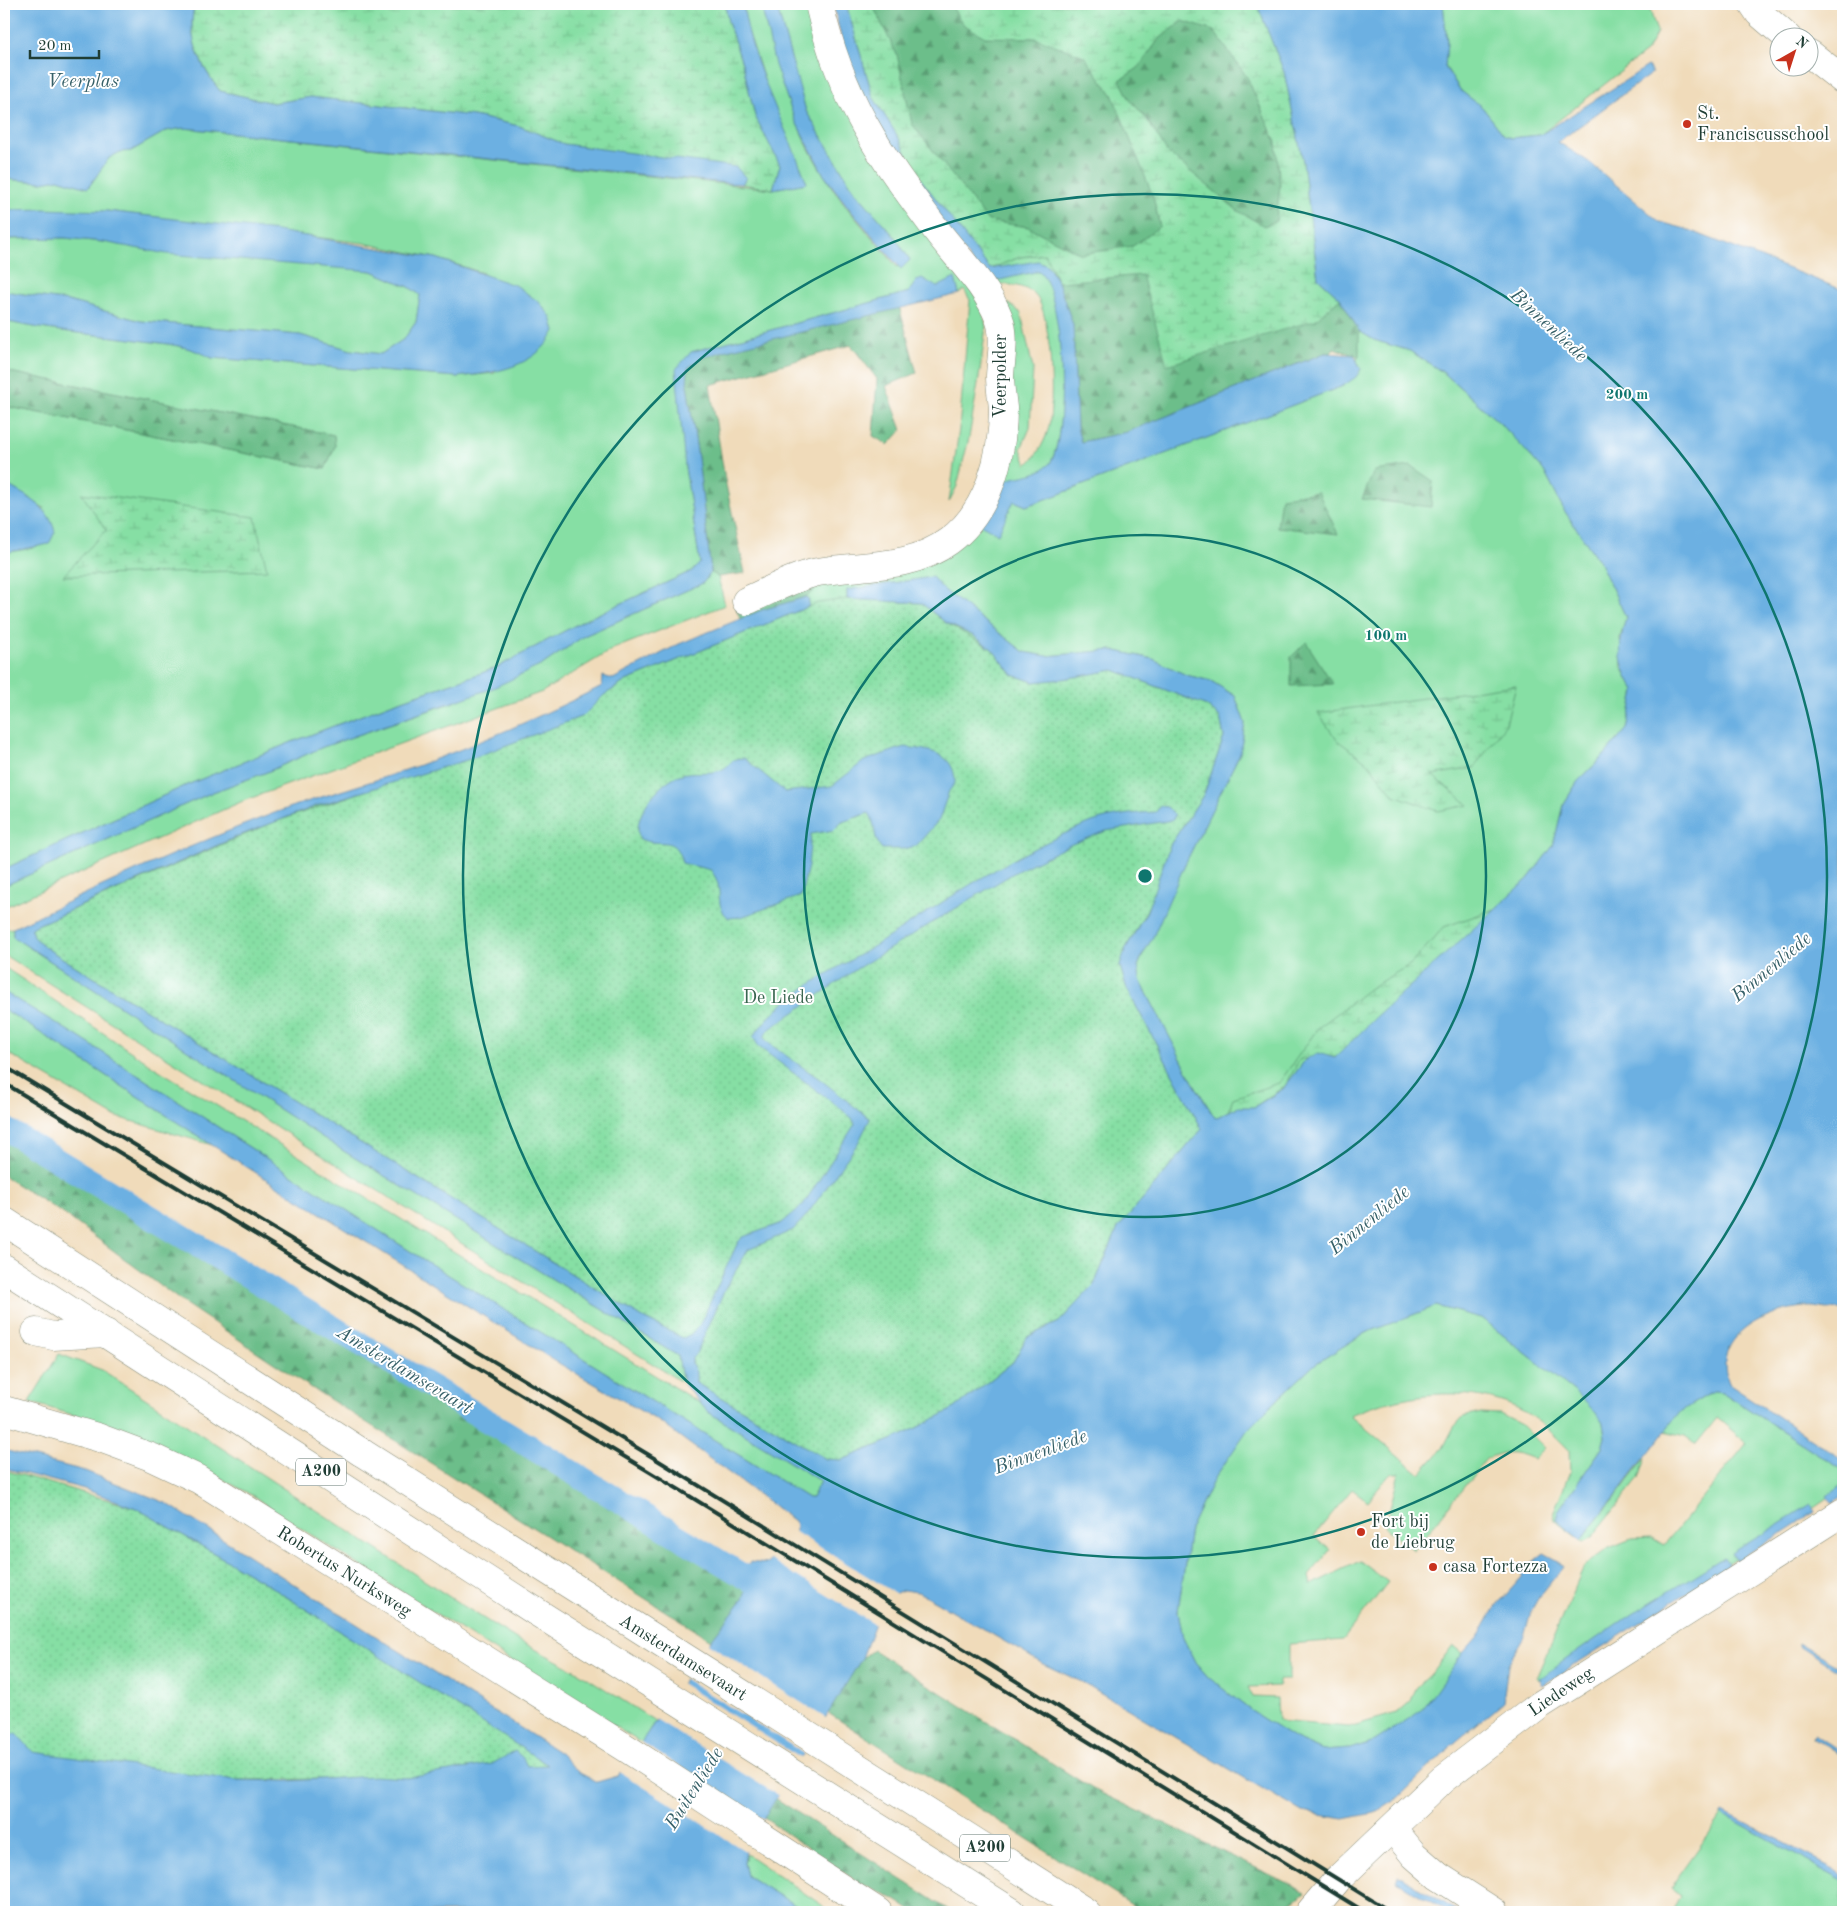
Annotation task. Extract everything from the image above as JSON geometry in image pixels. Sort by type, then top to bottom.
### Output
[{"type":"main road","name":"Veerpolder","points":[[746,601],[818,572],[912,561],[931,551],[949,541],[966,525],[980,506],[997,464],[1003,410],[1000,376],[1003,348],[1000,320],[988,295],[902,184],[861,122],[838,71],[819,4]]},
{"type":"main road","points":[[1753,4],[1759,13],[1776,28]]},
{"type":"main road","points":[[1820,62],[1843,80]]},
{"type":"main road","name":"Amsterdamsevaart","points":[[4,1221],[626,1622],[1086,1912]]},
{"type":"main road","name":"A200","points":[[4,1268],[603,1655],[1012,1912]]},
{"type":"main road","points":[[36,1332],[53,1336],[106,1333]]},
{"type":"main road","name":"Robertus Nurksweg","points":[[4,1410],[100,1438],[151,1457],[198,1479],[765,1836],[878,1912]]},
{"type":"main road","name":"Liedeweg","points":[[1310,1912],[1338,1879],[1393,1829],[1443,1779],[1540,1705],[1843,1512]]},
{"type":"main road","points":[[1393,1829],[1414,1854],[1438,1876],[1494,1912]]},
{"type":"green space","points":[[195,4],[725,4],[728,22],[744,69],[755,116],[780,165],[773,189],[742,184],[746,178],[564,144],[519,126],[474,116],[311,97],[273,103],[220,91],[201,61],[197,50],[192,28]]},
{"type":"green space","points":[[743,4],[761,4],[785,92],[812,155],[850,211],[897,267],[910,260],[894,236],[853,189],[806,111],[776,4],[813,4],[982,306],[986,326],[969,438],[957,486],[949,502],[959,429],[970,300],[964,290],[959,294],[955,279],[937,287],[917,280],[909,292],[691,352],[685,467],[700,563],[692,571],[585,620],[496,668],[391,704],[292,742],[187,785],[4,869],[4,553],[33,548],[44,508],[4,483],[4,406],[325,469],[335,446],[333,435],[4,371],[4,321],[21,325],[171,345],[187,348],[212,358],[457,377],[495,373],[483,273],[436,258],[363,243],[107,211],[4,210],[4,179],[42,182],[58,179],[88,188],[109,158],[120,152],[131,151],[166,131],[184,128],[773,189],[806,183],[768,92],[746,24]]},
{"type":"green space","points":[[846,4],[872,4],[897,55],[912,124],[988,221],[1028,227],[1081,254],[1133,246],[1160,226],[1153,196],[1112,94],[1084,56],[1036,38],[985,37],[963,24],[950,4],[1257,4],[1284,72],[1303,161],[1318,278],[1340,298],[1315,320],[1167,365],[1142,275],[1058,282],[1045,254],[1020,257],[990,269],[916,173],[900,140],[873,97]],"holes":[[[1183,21],[1214,31],[1247,77],[1276,142],[1280,186],[1276,221],[1264,226],[1238,211],[1167,152],[1146,118],[1130,100],[1120,80],[1138,68],[1159,39]]]},
{"type":"green space","points":[[872,4],[950,4],[963,24],[985,37],[1036,38],[1084,56],[1112,94],[1153,196],[1160,227],[1133,246],[1081,254],[1028,227],[988,221],[912,124],[897,55]]},
{"type":"green space","points":[[1443,4],[1648,4],[1657,32],[1647,51],[1540,135],[1511,138],[1504,135],[1482,107],[1461,91],[1445,66],[1447,42]]},
{"type":"green space","points":[[1183,21],[1214,31],[1247,77],[1276,142],[1280,186],[1276,221],[1264,226],[1238,211],[1167,152],[1146,118],[1130,100],[1120,80],[1138,68],[1159,39]]},
{"type":"green space","points":[[65,238],[372,271],[409,287],[420,295],[416,322],[404,339],[381,354],[351,350],[300,335],[141,321],[68,301],[4,291],[4,239]]},
{"type":"green space","points":[[1045,254],[1058,282],[1047,265],[990,269],[1020,257]]},
{"type":"green space","name":"De Liede","points":[[1039,271],[1048,284],[1059,333],[1062,395],[1060,424],[1056,448],[1047,467],[1033,475],[1013,478],[1014,501],[1026,506],[1049,498],[1343,386],[1361,369],[1357,361],[1359,331],[1374,340],[1410,351],[1444,373],[1504,427],[1544,471],[1564,510],[1600,563],[1626,617],[1620,638],[1622,667],[1635,691],[1627,729],[1602,758],[1578,781],[1563,805],[1553,846],[1528,879],[1473,930],[1306,1059],[1283,1089],[1254,1107],[1238,1107],[1215,1118],[1193,1082],[1140,980],[1138,966],[1185,864],[1240,753],[1245,723],[1235,696],[1211,681],[1186,675],[1153,659],[1112,650],[1047,656],[1024,652],[943,589],[932,577],[847,590],[847,599],[946,623],[974,636],[992,649],[1063,679],[1114,670],[1138,678],[1220,717],[1224,737],[1204,794],[1170,845],[1147,911],[1125,950],[696,1372],[692,1364],[692,1356],[643,1318],[46,948],[59,915],[236,837],[319,805],[470,759],[663,666],[808,607],[809,600],[806,597],[813,591],[812,579],[899,568],[976,510],[1008,338],[1008,303],[1021,313],[1033,369],[1030,428],[1021,449],[1027,465],[1038,452],[1043,442],[1048,431],[1051,414],[1051,378],[1048,338],[1041,305],[1035,295],[1022,287],[996,285],[993,281]]},
{"type":"green space","points":[[1142,275],[1315,320],[1340,298],[1359,331],[1359,357],[1334,348],[1331,353],[1325,353],[1127,432],[1081,442],[1077,428],[1073,325],[1058,282]]},
{"type":"green space","points":[[899,306],[917,373],[886,386],[902,430],[888,445],[873,436],[877,379],[851,345],[710,385],[725,480],[745,573],[718,577],[711,572],[698,458],[687,385],[688,368],[701,358],[727,350]]},
{"type":"green space","points":[[4,371],[334,435],[335,446],[325,469],[4,406]]},
{"type":"green space","points":[[1411,466],[1433,481],[1431,507],[1362,499],[1374,471]]},
{"type":"green space","points":[[1318,492],[1338,534],[1277,527],[1281,497]]},
{"type":"green space","points":[[81,493],[255,517],[267,570],[63,576],[106,530]]},
{"type":"green space","points":[[711,572],[718,577],[725,605],[613,649],[542,692],[243,801],[4,907],[4,886],[213,792],[267,772],[323,747],[454,702],[542,665],[584,636],[703,583]]},
{"type":"green space","points":[[812,579],[813,591],[806,597],[740,619],[736,608]]},
{"type":"green space","name":"De Liede","points":[[847,599],[921,603],[946,623],[992,649],[1013,675],[1034,682],[1114,670],[1207,706],[1220,717],[1224,737],[1204,794],[1170,845],[1151,902],[1125,950],[1120,966],[1127,989],[1202,1129],[1118,1228],[1094,1285],[1059,1322],[1027,1337],[1013,1362],[955,1408],[901,1436],[842,1460],[826,1459],[696,1383],[691,1356],[682,1340],[676,1335],[643,1318],[46,948],[32,936],[31,929],[35,926],[272,823],[583,716],[604,695],[626,681],[818,603]]},
{"type":"green space","points":[[1306,642],[1333,684],[1291,686],[1291,657]]},
{"type":"green space","points":[[1516,685],[1506,724],[1474,768],[1432,775],[1469,805],[1438,811],[1394,795],[1367,762],[1337,740],[1318,713]]},
{"type":"green space","points":[[1506,905],[1335,1058],[1300,1059],[1285,1086],[1254,1107],[1228,1111],[1233,1098],[1279,1083],[1318,1028],[1370,988],[1411,964],[1444,927]]},
{"type":"green space","points":[[13,928],[13,937],[342,1150],[678,1356],[683,1383],[4,955],[4,929]]},
{"type":"green space","points":[[4,967],[154,1067],[656,1376],[701,1404],[708,1412],[820,1481],[812,1498],[808,1498],[413,1253],[77,1036],[4,992]]},
{"type":"green space","points":[[4,1009],[212,1145],[114,1116],[4,1051]]},
{"type":"green space","points":[[4,1140],[743,1586],[746,1590],[743,1599],[711,1640],[304,1383],[181,1301],[67,1216],[4,1176]]},
{"type":"green space","points":[[1436,1306],[1481,1318],[1574,1391],[1596,1413],[1603,1423],[1605,1437],[1602,1448],[1558,1511],[1556,1519],[1587,1533],[1646,1458],[1639,1479],[1592,1537],[1583,1542],[1554,1520],[1553,1513],[1570,1472],[1569,1450],[1530,1415],[1495,1400],[1453,1394],[1411,1397],[1350,1415],[1420,1474],[1443,1448],[1454,1427],[1463,1417],[1481,1413],[1500,1414],[1523,1426],[1545,1448],[1534,1459],[1521,1454],[1505,1453],[1486,1459],[1414,1550],[1385,1528],[1399,1473],[1391,1473],[1368,1501],[1352,1489],[1314,1536],[1330,1550],[1309,1576],[1311,1585],[1360,1561],[1388,1582],[1343,1640],[1289,1644],[1289,1680],[1279,1680],[1279,1686],[1248,1687],[1253,1697],[1277,1698],[1278,1721],[1349,1727],[1397,1713],[1411,1701],[1416,1688],[1431,1674],[1453,1645],[1463,1653],[1423,1710],[1375,1741],[1350,1749],[1323,1751],[1295,1739],[1251,1711],[1208,1677],[1195,1662],[1183,1638],[1178,1611],[1190,1529],[1214,1479],[1248,1428],[1315,1364],[1363,1334]]},
{"type":"green space","points":[[59,1354],[102,1370],[462,1605],[518,1640],[580,1673],[655,1721],[641,1743],[280,1515],[255,1497],[192,1462],[125,1430],[29,1402]]},
{"type":"green space","points":[[1714,1391],[1722,1392],[1843,1470],[1843,1487],[1764,1541],[1682,1590],[1541,1682],[1536,1678],[1584,1566],[1609,1548],[1631,1539],[1652,1538],[1664,1545],[1747,1443],[1717,1418],[1696,1444],[1685,1436],[1664,1431],[1681,1411]]},
{"type":"green space","points":[[4,1470],[136,1508],[262,1581],[549,1765],[407,1778],[235,1780],[4,1758]]},
{"type":"green space","points":[[873,1650],[1093,1789],[1306,1892],[1279,1912],[1143,1912],[828,1713],[862,1658]]},
{"type":"green space","points":[[775,1798],[952,1912],[913,1912],[888,1895],[862,1885],[764,1818]]},
{"type":"green space","points":[[1723,1814],[1843,1880],[1843,1912],[1672,1912],[1680,1895],[1670,1888]]},
{"type":"green space","points":[[747,1854],[832,1912],[806,1912],[747,1876],[744,1863]]},
{"type":"water","name":"Veerplas","points":[[4,4],[195,4],[192,28],[197,51],[207,72],[220,91],[273,103],[311,97],[474,116],[519,126],[564,144],[736,167],[746,178],[742,184],[726,183],[184,128],[166,131],[131,151],[120,152],[109,158],[88,188],[58,179],[42,182],[4,179]]},
{"type":"water","points":[[725,4],[743,4],[747,27],[761,73],[807,183],[773,189],[780,165],[755,116],[744,69],[728,22]]},
{"type":"water","points":[[761,4],[776,4],[806,111],[853,189],[894,236],[910,260],[901,269],[851,211],[824,175],[795,120],[775,65]]},
{"type":"water","points":[[833,4],[846,4],[873,97],[900,140],[916,173],[990,269],[1038,261],[1047,265],[1058,282],[1073,325],[1077,428],[1081,442],[1127,432],[1325,353],[1354,355],[1361,369],[1356,377],[1343,386],[1049,498],[1026,506],[1014,501],[998,534],[980,524],[990,499],[998,486],[1009,479],[1038,472],[1050,463],[1056,449],[1060,425],[1061,365],[1054,305],[1047,283],[1039,271],[987,283],[884,141],[846,57]]},
{"type":"water","points":[[1257,4],[1443,4],[1447,42],[1445,67],[1461,91],[1482,107],[1504,135],[1511,138],[1540,135],[1648,66],[1652,73],[1558,142],[1589,162],[1660,222],[1686,229],[1843,290],[1843,1309],[1805,1307],[1789,1309],[1758,1321],[1744,1330],[1734,1340],[1727,1353],[1725,1368],[1730,1385],[1843,1460],[1843,1470],[1722,1392],[1714,1391],[1681,1411],[1581,1540],[1556,1520],[1558,1511],[1602,1448],[1605,1437],[1603,1423],[1596,1413],[1574,1391],[1481,1318],[1436,1306],[1363,1334],[1315,1364],[1248,1429],[1214,1479],[1190,1529],[1178,1611],[1183,1638],[1195,1662],[1208,1677],[1251,1711],[1295,1739],[1323,1751],[1350,1749],[1375,1741],[1422,1710],[1463,1653],[1480,1634],[1495,1607],[1522,1577],[1524,1569],[1544,1553],[1557,1560],[1563,1567],[1539,1597],[1531,1611],[1524,1637],[1508,1664],[1503,1702],[1452,1745],[1399,1797],[1374,1813],[1344,1819],[1302,1812],[1084,1683],[1043,1664],[918,1592],[903,1590],[896,1593],[875,1623],[862,1658],[747,1846],[744,1863],[747,1876],[806,1912],[4,1912],[4,1734],[17,1734],[33,1752],[235,1780],[287,1781],[374,1776],[407,1778],[492,1764],[515,1751],[523,1758],[527,1766],[548,1765],[262,1581],[136,1508],[84,1489],[4,1468],[4,1450],[85,1471],[166,1503],[560,1753],[578,1772],[597,1782],[618,1776],[711,1640],[743,1599],[746,1589],[740,1584],[750,1562],[767,1564],[795,1531],[796,1525],[794,1521],[660,1422],[555,1361],[212,1145],[4,1009],[4,992],[77,1036],[413,1253],[808,1498],[812,1498],[820,1481],[708,1412],[683,1383],[678,1356],[342,1150],[13,937],[13,928],[144,867],[243,825],[294,806],[400,772],[487,738],[602,686],[603,676],[613,679],[679,644],[762,610],[806,597],[809,600],[808,607],[626,681],[604,695],[583,716],[470,759],[319,805],[236,837],[31,929],[33,936],[46,948],[643,1318],[683,1338],[691,1334],[700,1324],[738,1242],[743,1237],[782,1223],[803,1205],[855,1124],[852,1118],[840,1108],[759,1047],[753,1037],[765,1021],[812,983],[984,877],[1037,847],[1092,822],[1123,815],[1156,812],[1160,806],[1167,807],[1175,815],[1173,820],[1106,831],[1072,844],[1017,871],[858,968],[767,1031],[764,1038],[771,1045],[821,1080],[870,1119],[858,1143],[806,1216],[793,1230],[748,1250],[725,1289],[696,1354],[692,1358],[692,1364],[696,1372],[696,1383],[826,1459],[842,1460],[901,1436],[955,1408],[1013,1362],[1027,1337],[1059,1322],[1094,1285],[1118,1228],[1202,1129],[1127,989],[1120,966],[1125,950],[1147,911],[1170,845],[1204,794],[1224,737],[1220,717],[1207,706],[1114,670],[1034,682],[1013,675],[992,649],[974,636],[946,623],[921,603],[847,599],[847,590],[932,577],[943,589],[1024,652],[1047,656],[1112,650],[1153,659],[1186,675],[1211,681],[1235,696],[1245,723],[1240,753],[1185,864],[1138,966],[1140,980],[1193,1082],[1215,1118],[1238,1107],[1254,1107],[1283,1089],[1306,1059],[1318,1053],[1335,1058],[1375,1018],[1528,879],[1553,846],[1563,805],[1578,781],[1602,758],[1627,729],[1635,691],[1625,672],[1621,656],[1621,639],[1626,617],[1600,563],[1564,510],[1544,471],[1504,427],[1444,373],[1410,351],[1374,340],[1359,331],[1340,298],[1318,278],[1303,161],[1284,72]]},
{"type":"water","points":[[4,210],[107,211],[277,231],[436,258],[517,286],[540,303],[551,317],[555,331],[537,353],[525,361],[499,370],[457,377],[212,358],[187,348],[171,345],[21,325],[4,321],[4,291],[68,301],[141,321],[300,335],[351,350],[381,354],[404,339],[416,322],[420,295],[409,287],[372,271],[167,254],[103,242],[65,238],[4,239]]},
{"type":"water","points":[[922,278],[937,287],[955,278],[959,294],[727,350],[701,358],[688,368],[687,385],[698,458],[711,572],[703,583],[584,636],[542,665],[493,688],[323,747],[267,772],[213,792],[4,886],[4,869],[187,785],[391,704],[496,668],[585,620],[692,571],[700,563],[685,467],[676,369],[691,352],[909,292],[917,280]]},
{"type":"water","points":[[4,483],[36,502],[47,514],[55,532],[49,544],[4,553]]},
{"type":"water","points":[[904,747],[939,754],[951,765],[954,773],[955,783],[949,791],[939,820],[916,846],[904,849],[882,849],[877,840],[869,813],[842,822],[834,830],[811,834],[808,866],[801,896],[741,917],[729,918],[722,910],[717,881],[711,870],[682,863],[676,848],[667,843],[640,839],[638,831],[639,821],[648,802],[663,785],[679,775],[721,770],[733,760],[744,758],[785,792],[832,786],[864,761]]},
{"type":"water","points":[[1843,1485],[1843,1496],[1832,1504],[1826,1496]]},
{"type":"water","points":[[1811,1504],[1815,1511],[1737,1562],[1732,1553]]},
{"type":"water","points":[[1724,1557],[1729,1566],[1543,1685],[1539,1679],[1549,1671],[1632,1614]]},
{"type":"water","points":[[1798,1642],[1843,1669],[1843,1674],[1798,1645]]},
{"type":"water","points":[[1814,1734],[1843,1754],[1843,1757],[1813,1737]]},
{"type":"water","points":[[1724,1812],[1834,1868],[1843,1874],[1843,1880],[1728,1818],[1723,1814]]},
{"type":"water","points":[[1398,1876],[1459,1912],[1448,1912],[1396,1881]]},
{"type":"pier","points":[[792,1530],[898,1595],[877,1626],[769,1559]]},
{"type":"pier","points":[[706,1642],[827,1719],[805,1754],[682,1677]]},
{"type":"pier","points":[[679,1682],[802,1759],[779,1796],[654,1718]]},
{"type":"pier","points":[[639,1741],[765,1821],[750,1847],[750,1854],[618,1771]]},
{"type":"waterway","name":"Amsterdamsevaart","points":[[4,1128],[770,1592]]},
{"type":"railway","points":[[4,1066],[659,1461],[1391,1912]]},
{"type":"railway","points":[[4,1083],[683,1492],[1365,1912]]},
{"type":"place","name":"St. Franciscusschool","points":[[1687,124]]},
{"type":"place","name":"Fort bij de Liebrug","points":[[1361,1532]]},
{"type":"place","name":"casa Fortezza","points":[[1433,1567]]},
{"type":"water label","name":"Binnenliede","points":[[1548,326]]},
{"type":"water label","name":"Binnenliede","points":[[1772,968]]},
{"type":"water label","name":"Binnenliede","points":[[1370,1221]]},
{"type":"water label","name":"Binnenliede","points":[[1041,1453]]},
{"type":"water label","name":"Buitenliede","points":[[695,1789]]}]
